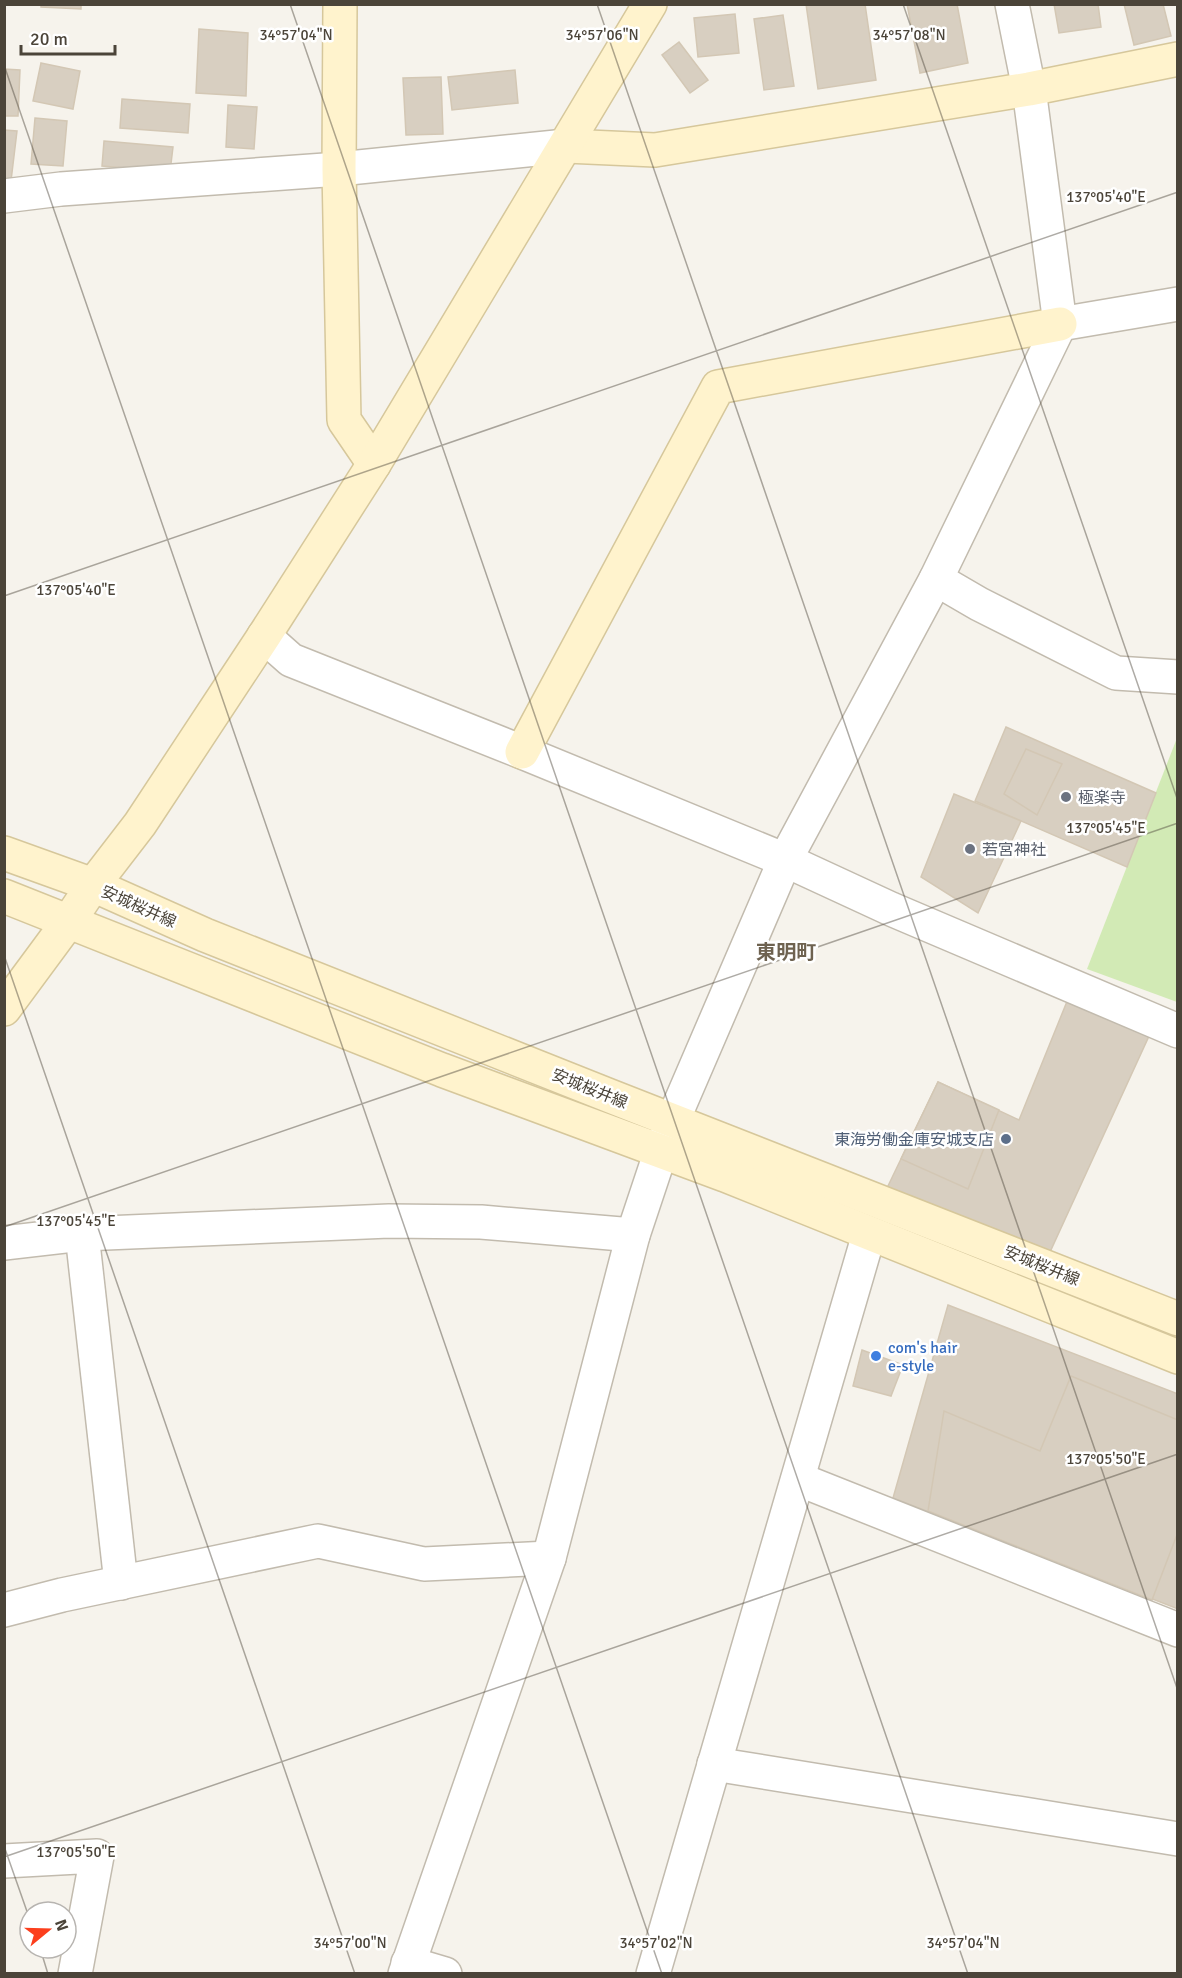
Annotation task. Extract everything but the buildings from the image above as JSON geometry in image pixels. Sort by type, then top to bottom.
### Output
[{"type":"street","points":[[340,4],[339,169],[344,420],[374,464]]},
{"type":"street","points":[[4,1009],[140,824],[264,636],[374,464],[650,4]]},
{"type":"street","points":[[445,1974],[406,1968],[549,1558],[633,1235],[660,1151],[785,860],[936,579],[1060,324],[1029,89],[1012,4]]},
{"type":"street","points":[[4,195],[339,169],[566,146],[655,150],[1029,89],[1178,59]]},
{"type":"street","points":[[522,752],[718,387],[1178,304]]},
{"type":"street","points":[[936,579],[979,604],[1116,673],[1178,677]]},
{"type":"street","points":[[264,636],[291,660],[785,860],[891,909],[1178,1031]]},
{"type":"street","name":"安城桜井線","points":[[4,853],[93,885],[205,935],[1178,1318]]},
{"type":"street","name":"安城桜井線","points":[[4,896],[442,1070],[660,1151],[1178,1358]]},
{"type":"street","points":[[4,1243],[82,1234],[389,1221],[481,1222],[633,1235]]},
{"type":"street","points":[[82,1234],[121,1582]]},
{"type":"street","points":[[653,1974],[869,1234]]},
{"type":"street","points":[[798,1479],[1178,1630]]},
{"type":"street","points":[[4,1610],[121,1582],[318,1541],[424,1564],[549,1558]]},
{"type":"street","points":[[714,1764],[1178,1839]]},
{"type":"street","points":[[4,1861],[96,1856],[75,1974]]},
{"type":"green space","points":[[1177,738],[1177,1002],[1087,969]]},
{"type":"place","name":"極楽寺","points":[[1066,797]]},
{"type":"place","name":"若宮神社","points":[[970,849]]},
{"type":"place","name":"東海労働金庫安城支店","points":[[1006,1139]]},
{"type":"place","name":"com's hair e-style","points":[[876,1356]]},
{"type":"district","name":"東明町","points":[[786,952]]}]
